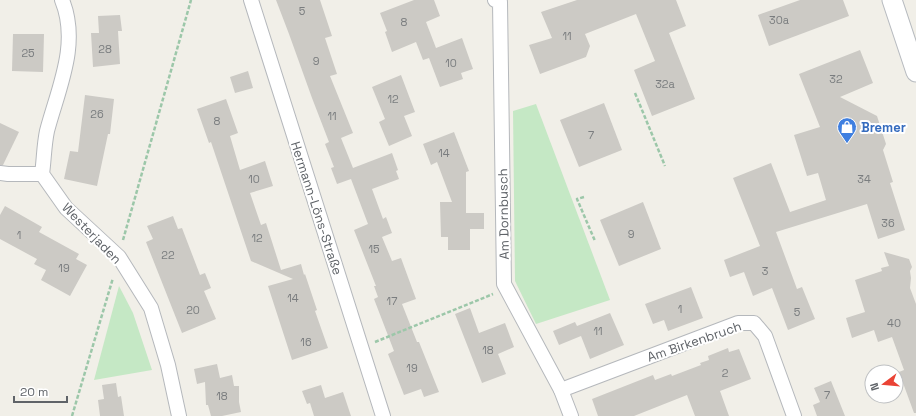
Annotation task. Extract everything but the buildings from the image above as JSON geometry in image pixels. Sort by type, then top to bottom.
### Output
[{"type":"street","points":[[0,173],[42,174],[47,133],[66,64],[68,51],[69,38],[66,8],[62,0]]},
{"type":"street","name":"Hermann-Löns-Straße","points":[[251,0],[383,416]]},
{"type":"street","points":[[892,0],[916,72]]},
{"type":"street","name":"Am Dornbusch","points":[[500,1],[504,284],[561,390],[571,416]]},
{"type":"street","name":"Westerjaden","points":[[42,174],[66,208],[119,257],[151,308],[168,365],[179,416]]},
{"type":"street","name":"Am Birkenbruch","points":[[561,390],[738,323],[754,323],[765,336],[794,416]]},
{"type":"path","points":[[72,416],[119,257],[191,0]]},
{"type":"path","points":[[635,93],[665,166]]},
{"type":"path","points":[[584,197],[577,199],[595,241]]},
{"type":"path","points":[[361,347],[507,289]]},
{"type":"green space","points":[[536,104],[610,300],[536,324],[515,281],[513,111]]},
{"type":"green space","points":[[119,286],[133,313],[152,370],[94,380]]},
{"type":"place","name":"Bremer","points":[[847,144]]}]
